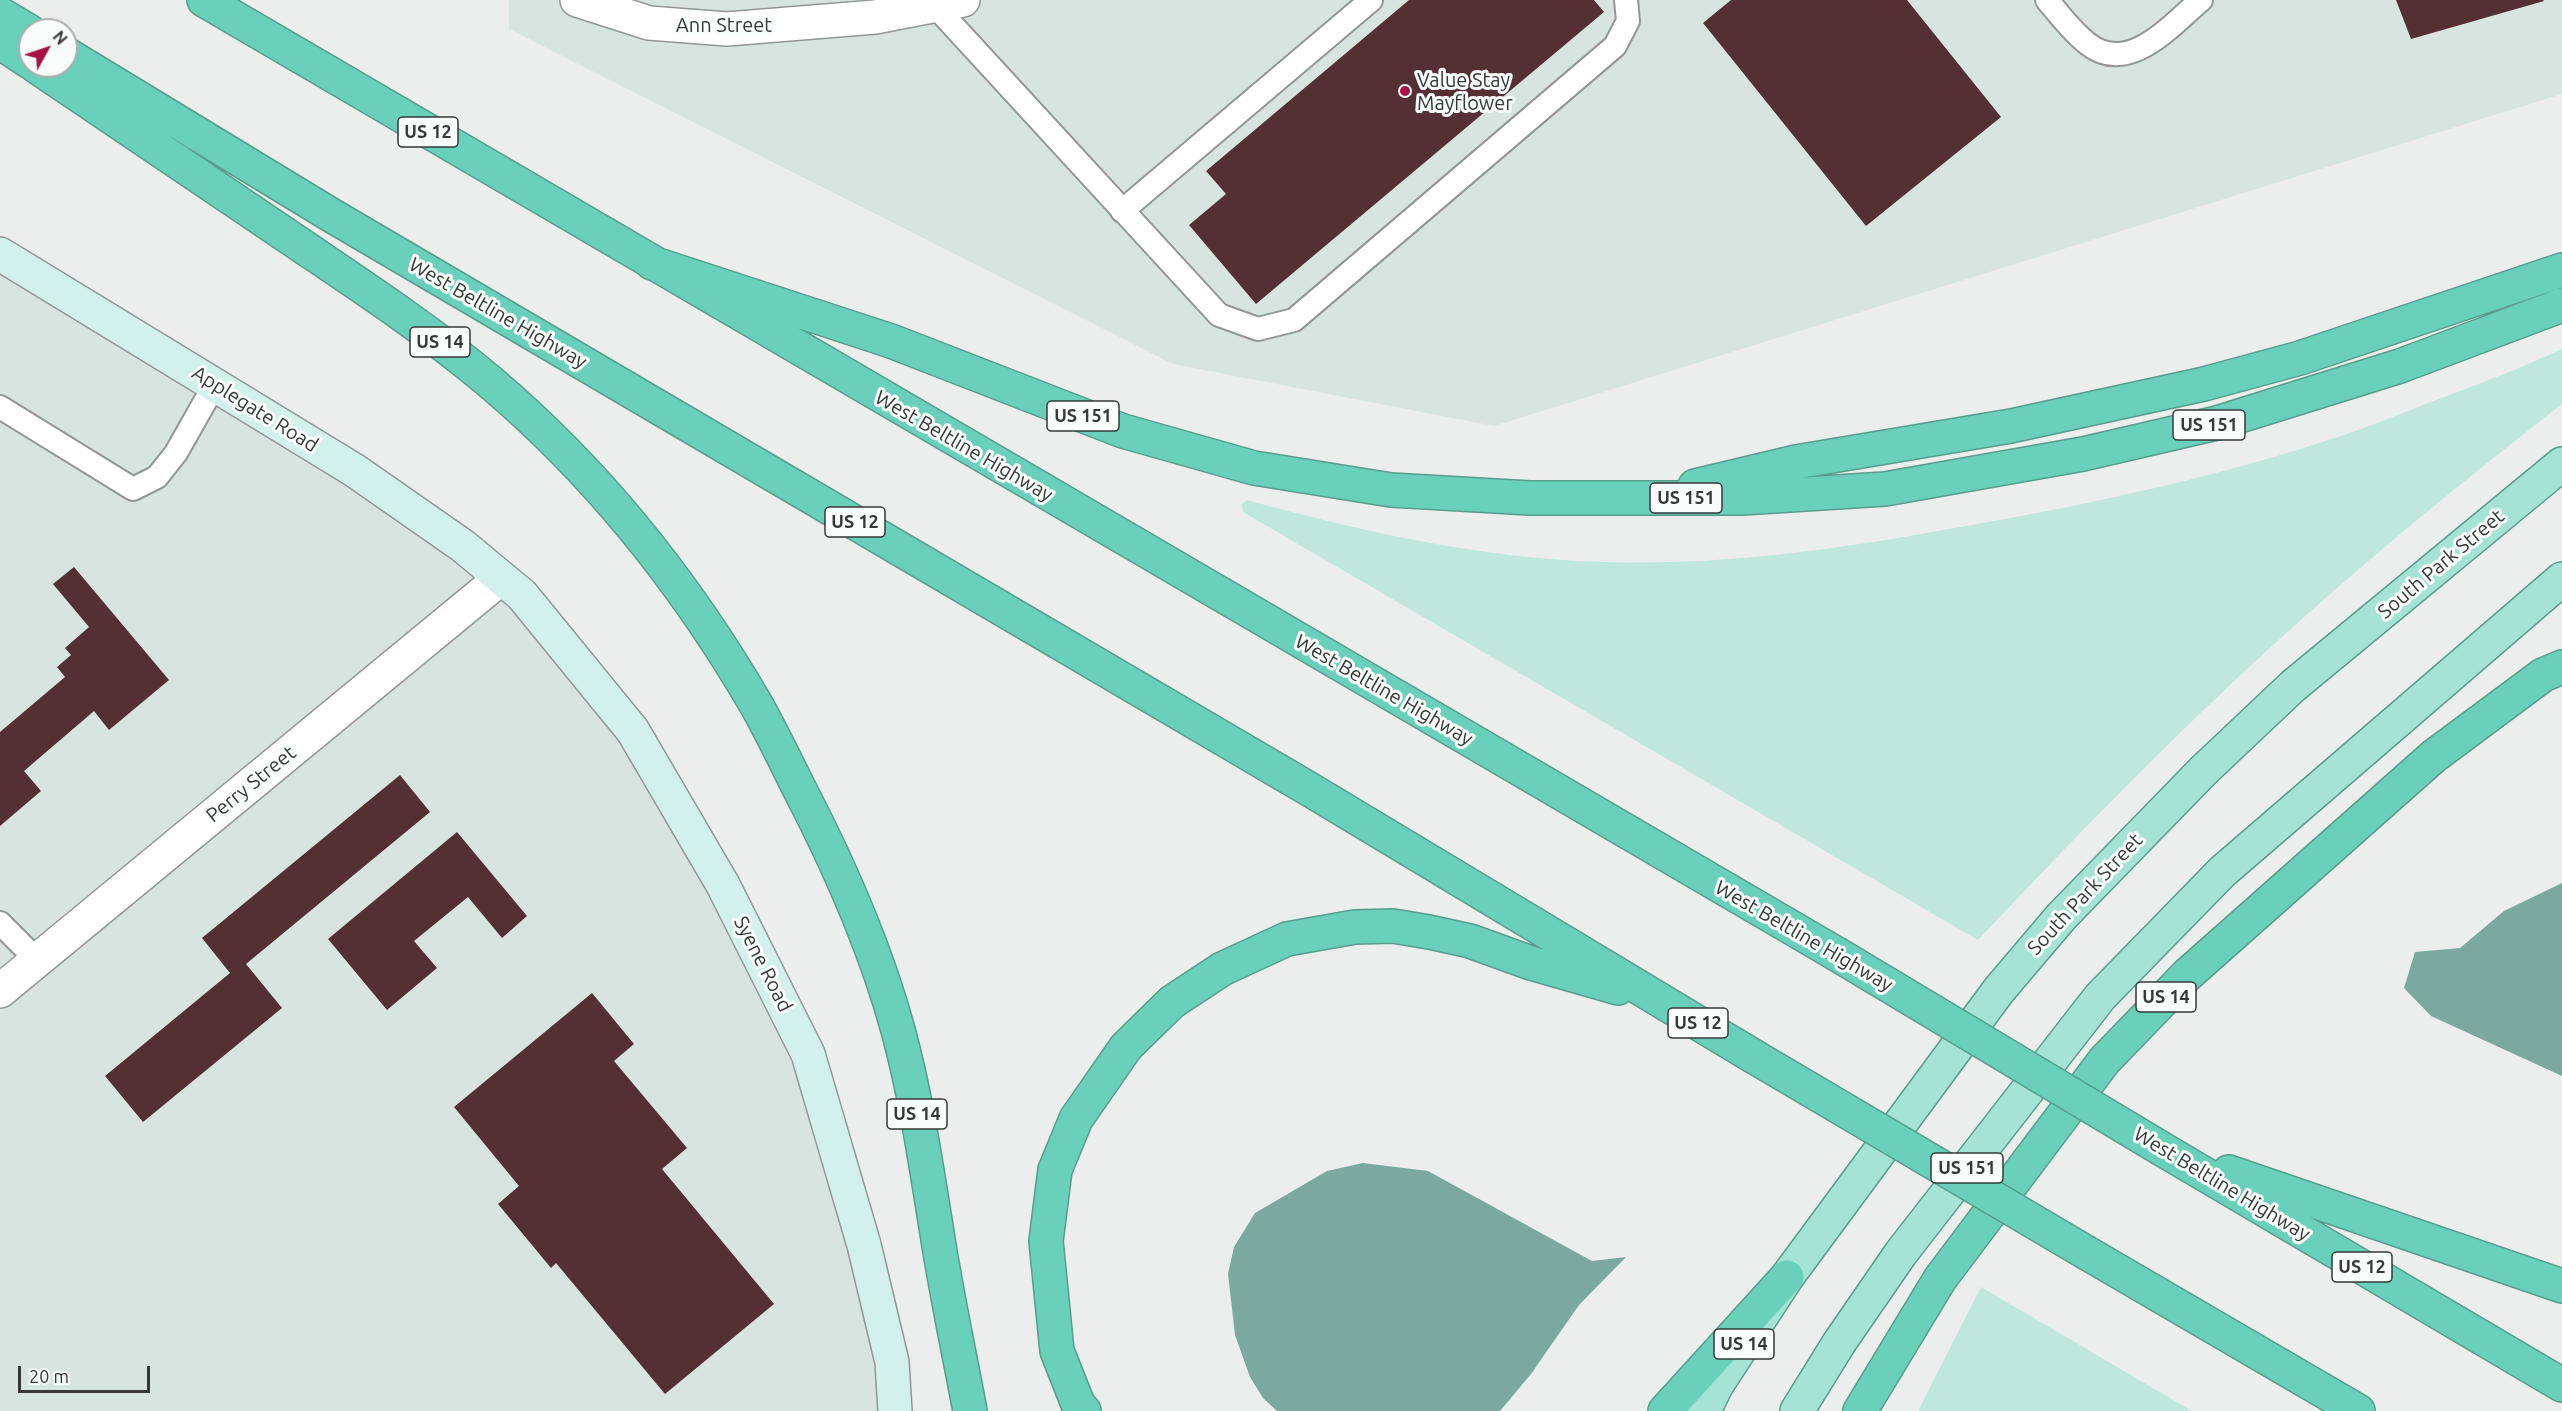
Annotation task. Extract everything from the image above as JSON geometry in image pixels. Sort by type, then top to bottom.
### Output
[{"type":"highway","name":"West Beltline Highway","points":[[204,0],[652,264],[1835,953],[2562,1385]]},
{"type":"highway","points":[[0,14],[18,25]]},
{"type":"highway","points":[[0,42],[18,54]]},
{"type":"highway","name":"West Beltline Highway","points":[[78,61],[341,221],[1309,789],[1753,1056],[2358,1411]]},
{"type":"highway","name":"US 14","points":[[54,78],[361,285],[449,349],[492,383],[579,465],[654,552],[701,617],[759,710],[826,839],[874,954],[898,1032],[921,1130],[952,1318]]},
{"type":"highway","name":"US 151","points":[[652,264],[891,341],[1123,431],[1254,468],[1391,490],[1530,498],[1742,498],[1885,489],[2083,454],[2217,423],[2400,366],[2562,305]]},
{"type":"highway","points":[[1663,498],[1720,479],[1796,462],[1989,430],[2193,387],[2311,354],[2562,270]]},
{"type":"highway","name":"US 14","points":[[1860,1411],[1940,1279],[2104,1061],[2187,975],[2434,756],[2543,675],[2562,667]]},
{"type":"highway","points":[[1084,1411],[1078,1404],[1057,1351],[1046,1241],[1055,1170],[1082,1110],[1126,1047],[1172,1002],[1221,969],[1287,939],[1355,927],[1393,926],[1470,941],[1591,982],[1644,991]]},
{"type":"highway","points":[[2162,1149],[2562,1286]]},
{"type":"highway","points":[[1665,1411],[1787,1277]]},
{"type":"highway","points":[[952,1318],[970,1411]]},
{"type":"highway","points":[[952,1318],[991,1411]]},
{"type":"main road","name":"South Park Street","points":[[1704,1411],[1716,1386],[1787,1277],[1999,990],[2061,917],[2203,771],[2293,686],[2562,464]]},
{"type":"main road","name":"US 151","points":[[1797,1411],[1839,1343],[1901,1252],[2100,997],[2222,872],[2562,579]]},
{"type":"street","name":"Ann Street","points":[[577,0],[648,23],[727,29],[875,17],[949,3]]},
{"type":"street","name":"Applegate Road","points":[[1,257],[215,384],[354,470],[463,546],[501,578]]},
{"type":"street","name":"Perry Street","points":[[0,991],[501,578]]},
{"type":"street","name":"Syene Road","points":[[501,578],[522,596],[633,731],[723,885],[808,1054],[864,1245],[892,1362],[895,1411]]},
{"type":"lane","points":[[1122,211],[1371,0]]},
{"type":"lane","points":[[949,3],[1122,211],[1219,315],[1258,329],[1294,320],[1615,46],[1628,21],[1626,0]]},
{"type":"lane","points":[[2047,0],[2072,30],[2089,45],[2108,54],[2123,55],[2150,43],[2201,0]]},
{"type":"lane","points":[[0,407],[133,489],[157,477],[176,453],[215,384]]},
{"type":"lane","points":[[0,923],[37,960]]},
{"type":"shaded area","points":[[509,0],[2562,0],[2562,94],[1494,426],[1173,364],[509,29]]},
{"type":"shaded area","points":[[0,254],[463,546],[633,731],[808,1054],[895,1411],[0,1411]]},
{"type":"shaded area","points":[[2562,349],[2562,404],[2343,582],[2273,645],[2122,790],[1978,940],[1243,512],[1242,504],[1247,500],[1335,523],[1422,541],[1556,560],[1649,563],[1787,554],[1879,541],[2112,498],[2250,464],[2353,432],[2500,376]]},
{"type":"shaded area","points":[[2562,883],[2562,1076],[2431,1016],[2404,988],[2415,952],[2460,948],[2504,911]]},
{"type":"shaded area","points":[[1363,1163],[1428,1171],[1592,1261],[1626,1257],[1579,1305],[1531,1374],[1500,1411],[1277,1411],[1263,1398],[1250,1377],[1235,1335],[1228,1274],[1234,1247],[1255,1213],[1327,1171]]},
{"type":"shaded area","points":[[1981,1287],[2192,1411],[1918,1411]]},
{"type":"building","name":"Value Stay Mayflower","points":[[1409,0],[1594,0],[1604,12],[1256,304],[1189,225],[1226,194],[1206,171]]},
{"type":"building","points":[[1731,0],[1907,0],[2001,117],[1866,226],[1703,23]]},
{"type":"building","points":[[2396,0],[2543,0],[2544,1],[2411,39]]},
{"type":"building","points":[[74,567],[169,680],[109,730],[94,711],[24,771],[41,791],[0,826],[0,732],[65,677],[57,667],[71,655],[65,648],[89,627],[53,584]]},
{"type":"building","points":[[400,775],[430,812],[246,964],[282,1008],[143,1122],[105,1076],[230,973],[202,938]]},
{"type":"building","points":[[457,832],[527,916],[502,938],[468,897],[414,941],[437,968],[387,1010],[328,939]]},
{"type":"building","points":[[592,993],[634,1044],[614,1061],[687,1148],[662,1169],[774,1304],[665,1394],[556,1263],[551,1268],[498,1204],[519,1186],[454,1107]]},
{"type":"place","name":"Value Stay Mayflower","points":[[1405,91]]}]
